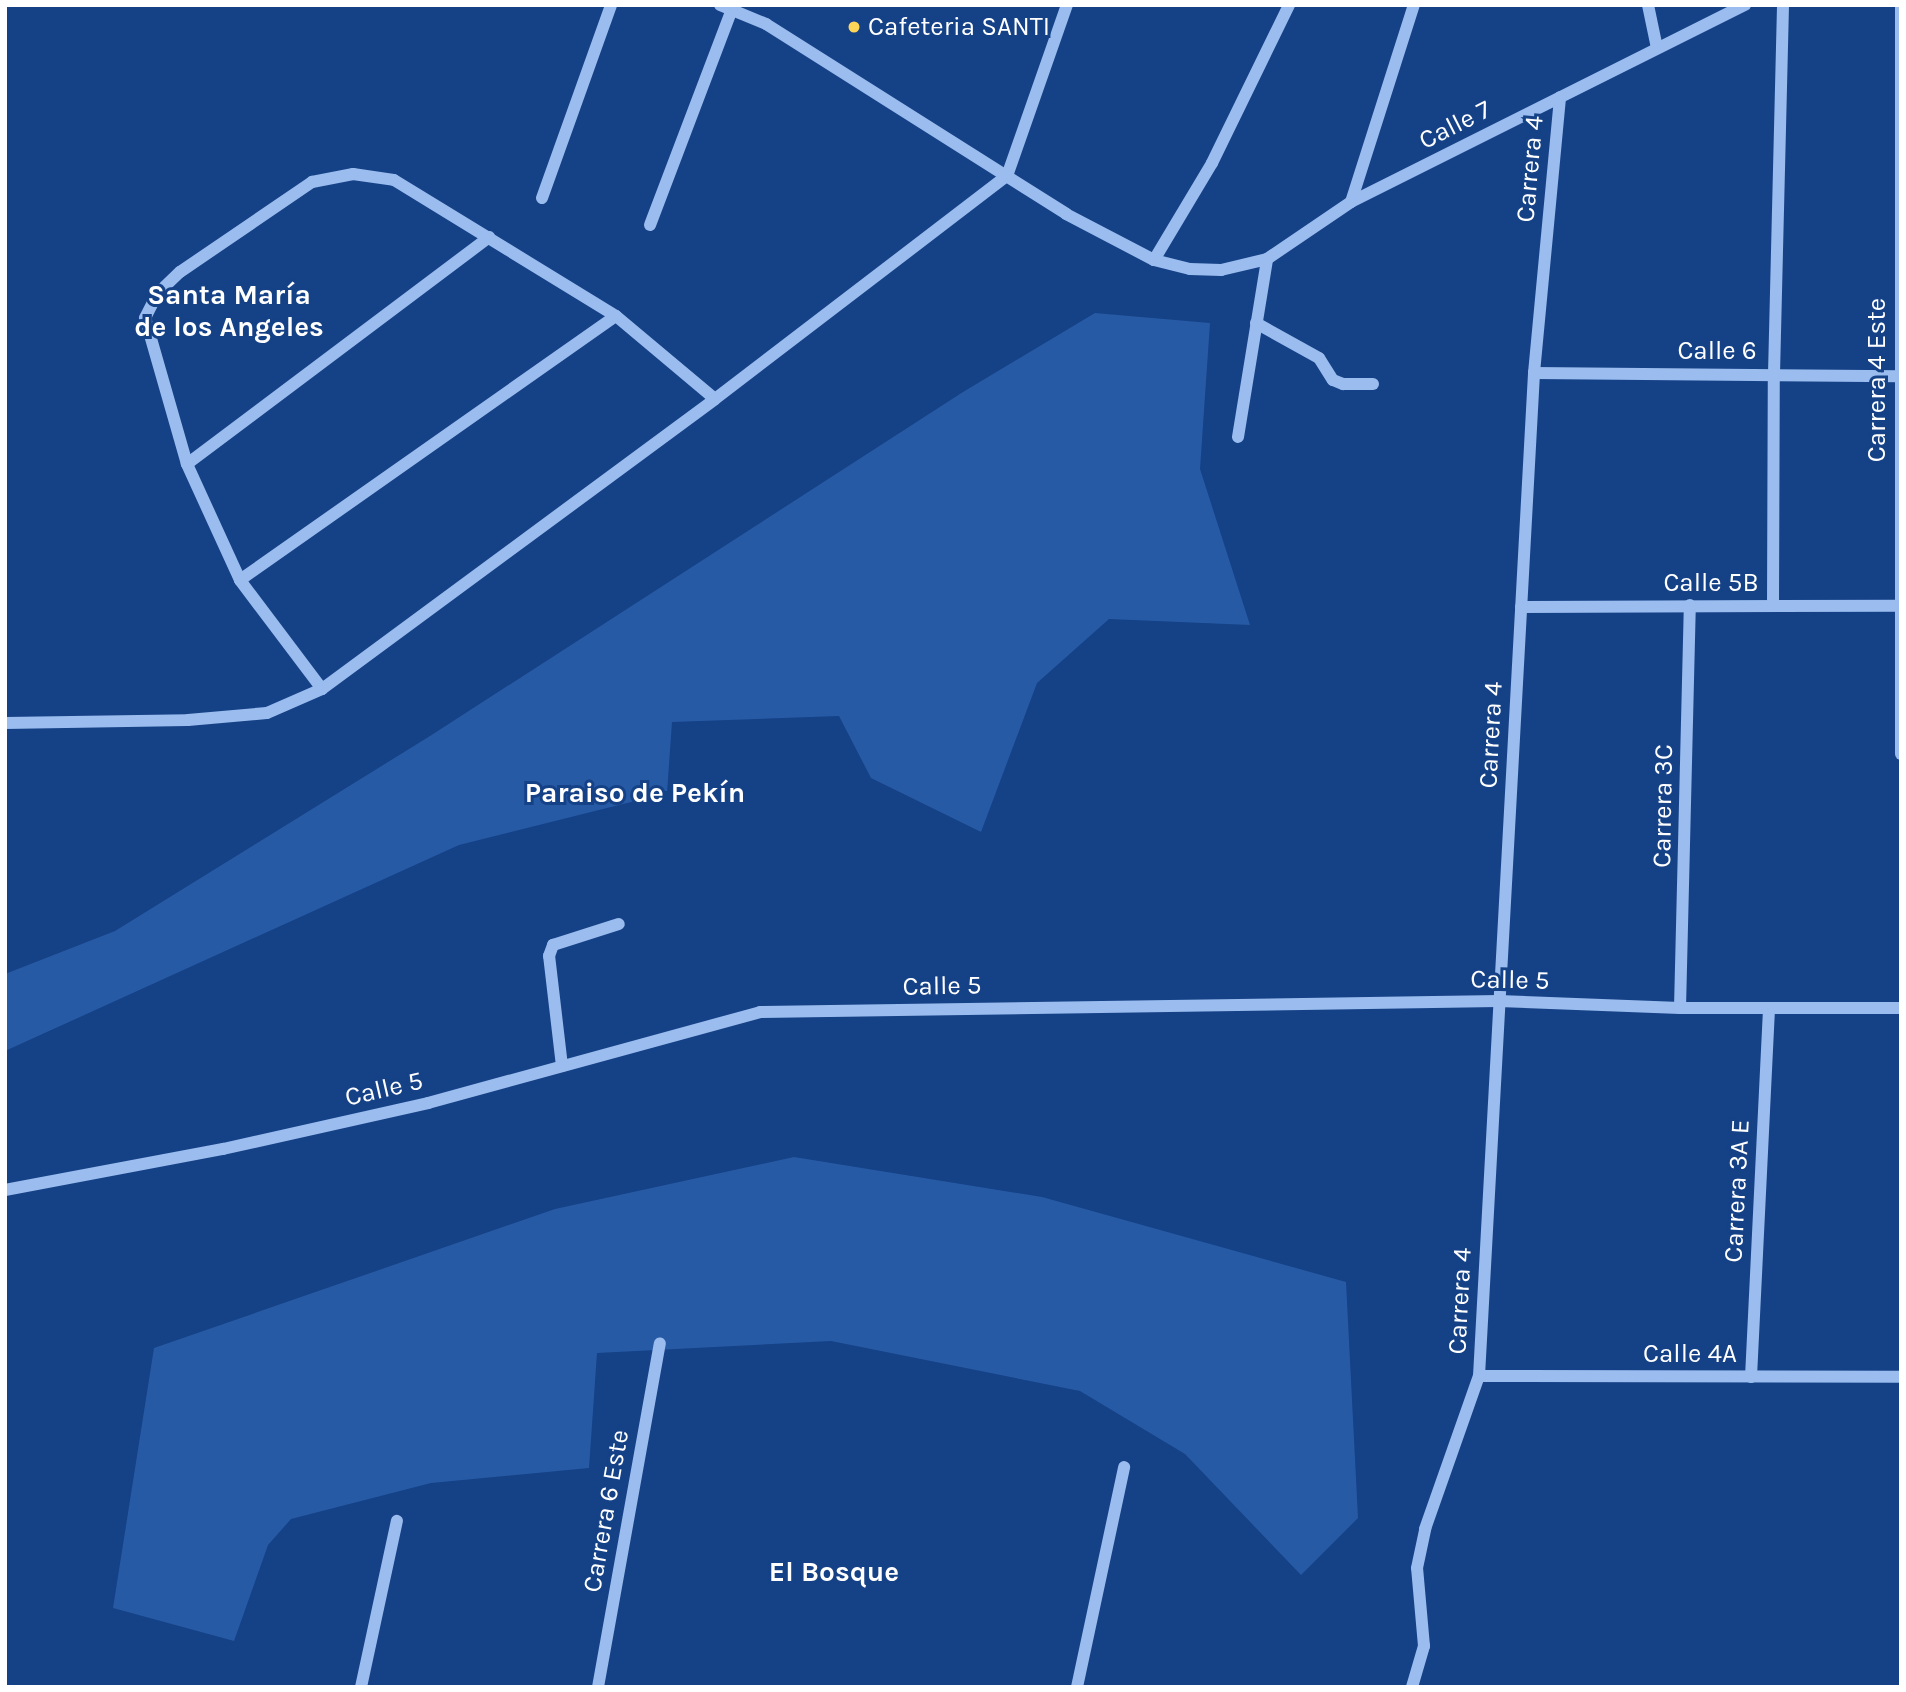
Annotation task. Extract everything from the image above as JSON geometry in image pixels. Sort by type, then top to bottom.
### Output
[{"type":"street","points":[[542,198],[611,5]]},
{"type":"street","points":[[5,723],[188,720],[267,713],[322,689],[715,399],[1007,176],[1067,5]]},
{"type":"street","points":[[1154,260],[1212,163],[1289,5]]},
{"type":"street","points":[[1351,202],[1414,5]]},
{"type":"street","points":[[1648,5],[1657,48]]},
{"type":"street","name":"Calle 7","points":[[1267,259],[1351,202],[1745,5]]},
{"type":"street","points":[[1773,606],[1774,374],[1783,5]]},
{"type":"street","name":"Carrera 4 Este","points":[[1900,5],[1901,754]]},
{"type":"street","points":[[650,225],[726,7],[766,24],[1066,214],[1154,260],[1190,269],[1221,270],[1267,259],[1238,437]]},
{"type":"street","name":"Carrera 4","points":[[1412,1687],[1424,1646],[1417,1568],[1425,1530],[1479,1376],[1534,373],[1560,97]]},
{"type":"street","points":[[322,689],[240,580],[187,464],[145,318],[157,294],[180,272],[312,182],[353,174],[394,180],[616,316],[715,399]]},
{"type":"street","points":[[187,464],[489,237]]},
{"type":"street","points":[[240,580],[616,316]]},
{"type":"street","points":[[1256,323],[1319,358],[1333,380],[1343,384],[1373,384]]},
{"type":"street","name":"Calle 6","points":[[1534,373],[1899,376]]},
{"type":"street","name":"Carrera 3C","points":[[1680,1008],[1690,606]]},
{"type":"street","name":"Calle 5B","points":[[1521,607],[1900,606]]},
{"type":"street","points":[[562,1066],[549,956],[553,945],[619,924]]},
{"type":"street","name":"Calle 5","points":[[5,1190],[235,1146],[428,1103],[760,1012],[1499,1001],[1680,1008],[1901,1008]]},
{"type":"street","name":"Carrera 3A E","points":[[1751,1377],[1769,1007]]},
{"type":"street","name":"Carrera 6 Este","points":[[598,1687],[660,1344]]},
{"type":"street","name":"Calle 4A","points":[[1479,1376],[1901,1377]]},
{"type":"street","points":[[1077,1687],[1124,1467]]},
{"type":"street","points":[[361,1687],[397,1521]]},
{"type":"shaded area","points":[[1095,313],[1210,323],[1200,469],[1250,625],[1109,619],[1037,683],[981,832],[871,778],[839,716],[672,722],[667,793],[459,845],[5,1051],[5,974],[115,931],[430,736],[963,392]]},
{"type":"shaded area","points":[[794,1157],[1042,1197],[1346,1282],[1358,1518],[1301,1575],[1185,1454],[1080,1391],[831,1341],[597,1353],[589,1468],[431,1483],[291,1519],[268,1545],[234,1641],[113,1608],[154,1348],[555,1209]]},
{"type":"place","name":"Cafeteria SANTI","points":[[854,27]]},
{"type":"district","name":"Santa María de los Angeles","points":[[229,311]]},
{"type":"district","name":"Paraiso de Pekín","points":[[635,793]]},
{"type":"district","name":"El Bosque","points":[[834,1572]]}]
